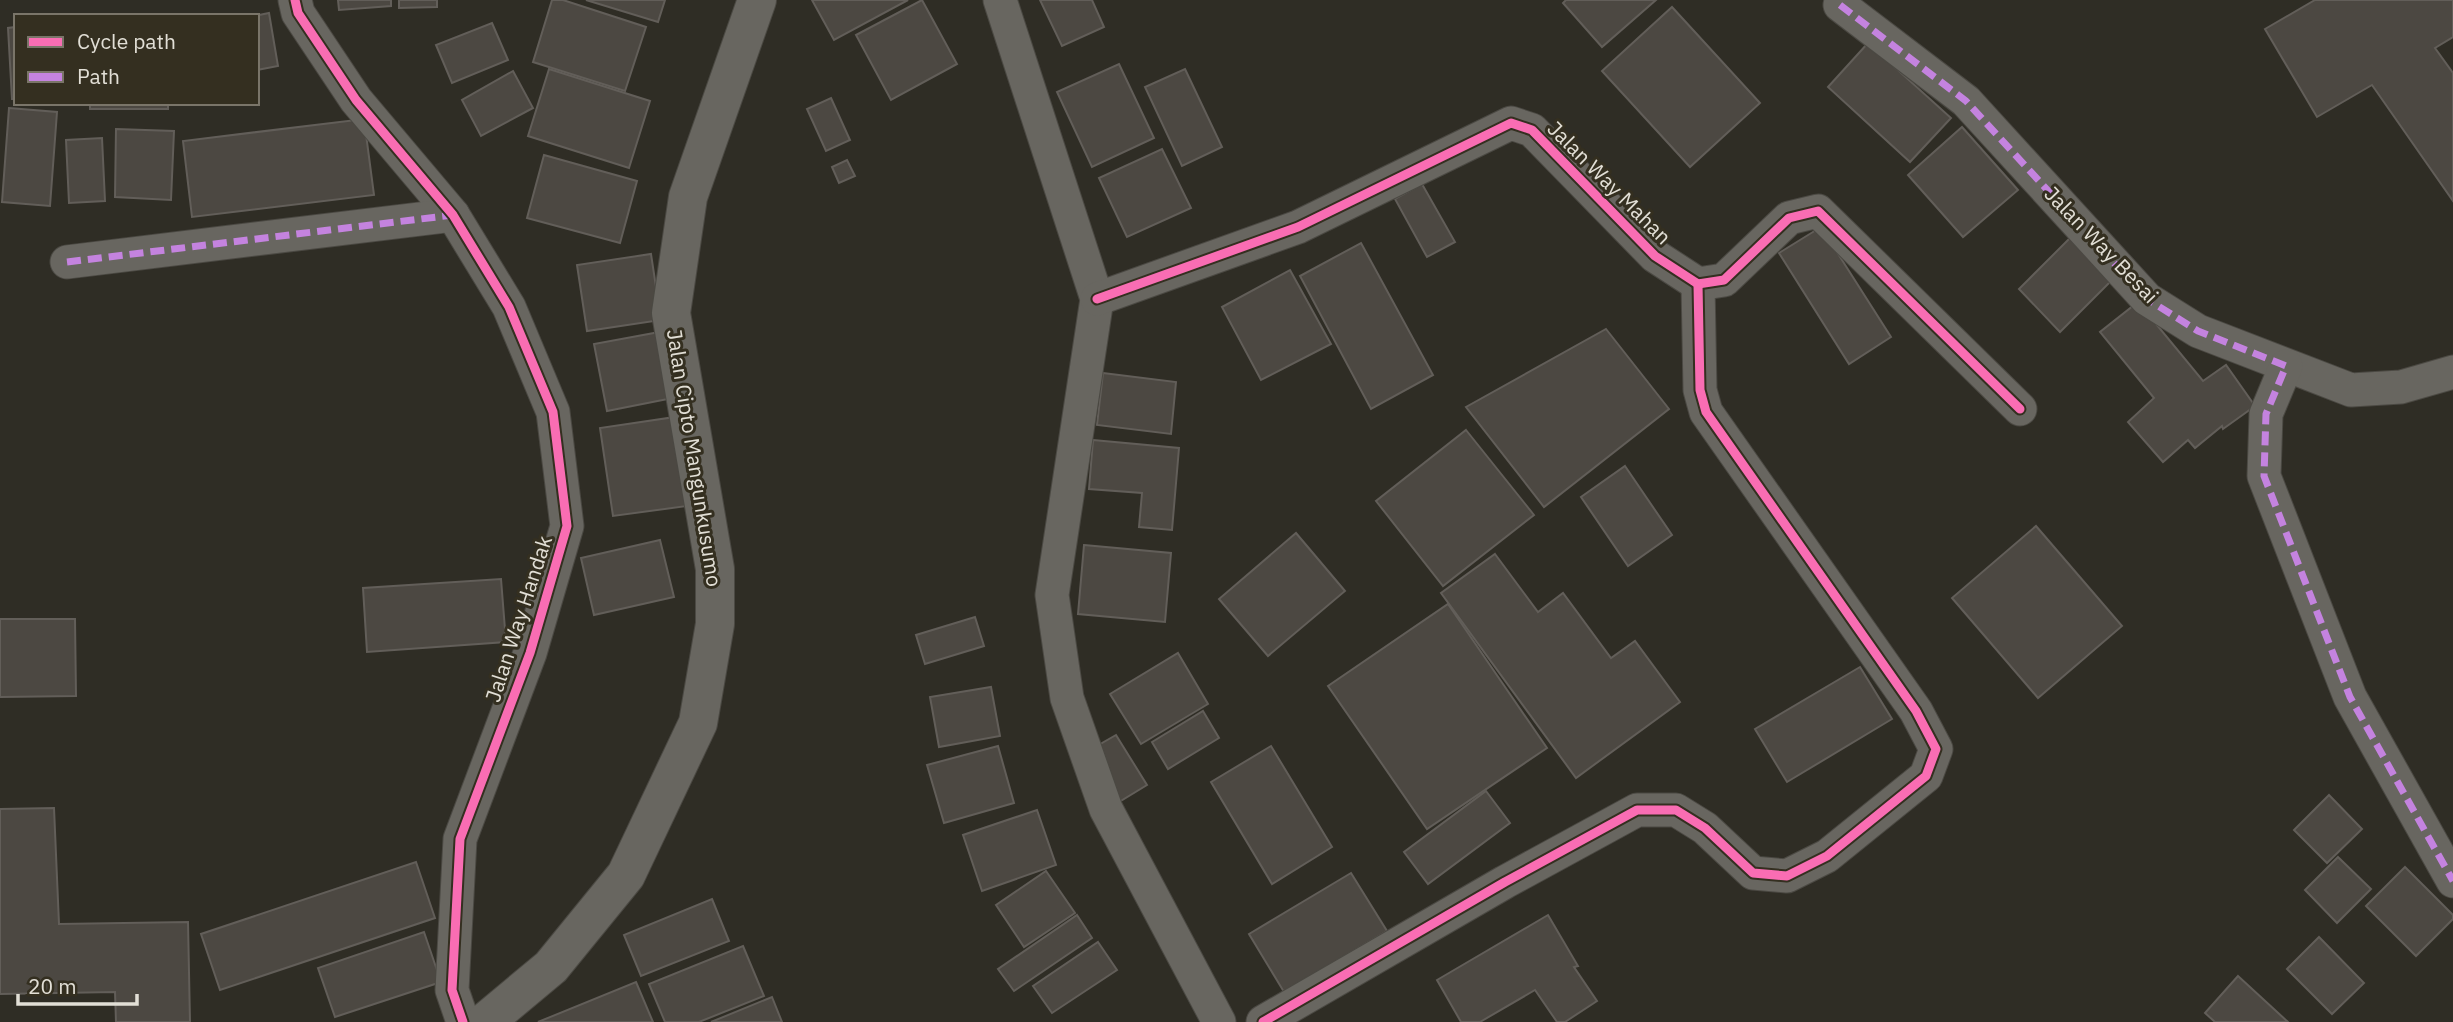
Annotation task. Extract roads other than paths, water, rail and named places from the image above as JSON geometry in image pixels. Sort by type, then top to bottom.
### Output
[{"type":"street","name":"Jalan Way Handak","points":[[295,0],[298,13],[356,100],[453,215],[509,307],[553,412],[566,526],[530,653],[460,839],[452,990],[463,1022]]},
{"type":"street","name":"Jalan Cipto Mangunkusumo","points":[[485,1022],[551,967],[626,875],[698,723],[715,624],[715,569],[671,313],[688,197],[757,0]]},
{"type":"street","points":[[1000,0],[1097,299],[1052,595],[1067,698],[1106,809],[1219,1022]]},
{"type":"street","name":"Jalan Way Besai","points":[[1840,5],[1966,101],[2147,299],[2198,331],[2351,390],[2401,387],[2453,372]]},
{"type":"street","name":"Jalan Way Mahan","points":[[1097,299],[1298,227],[1511,123],[1532,130],[1655,256],[1698,284]]},
{"type":"street","points":[[1263,1022],[1492,889],[1637,810],[1676,810],[1705,828],[1753,873],[1787,876],[1827,856],[1926,776],[1936,749],[1916,711],[1706,412],[1700,390],[1698,284],[1724,280],[1789,218],[1818,211],[2020,409]]},
{"type":"street","points":[[67,262],[453,215]]},
{"type":"street","points":[[2286,366],[2266,414],[2264,476],[2350,697],[2453,881]]}]
